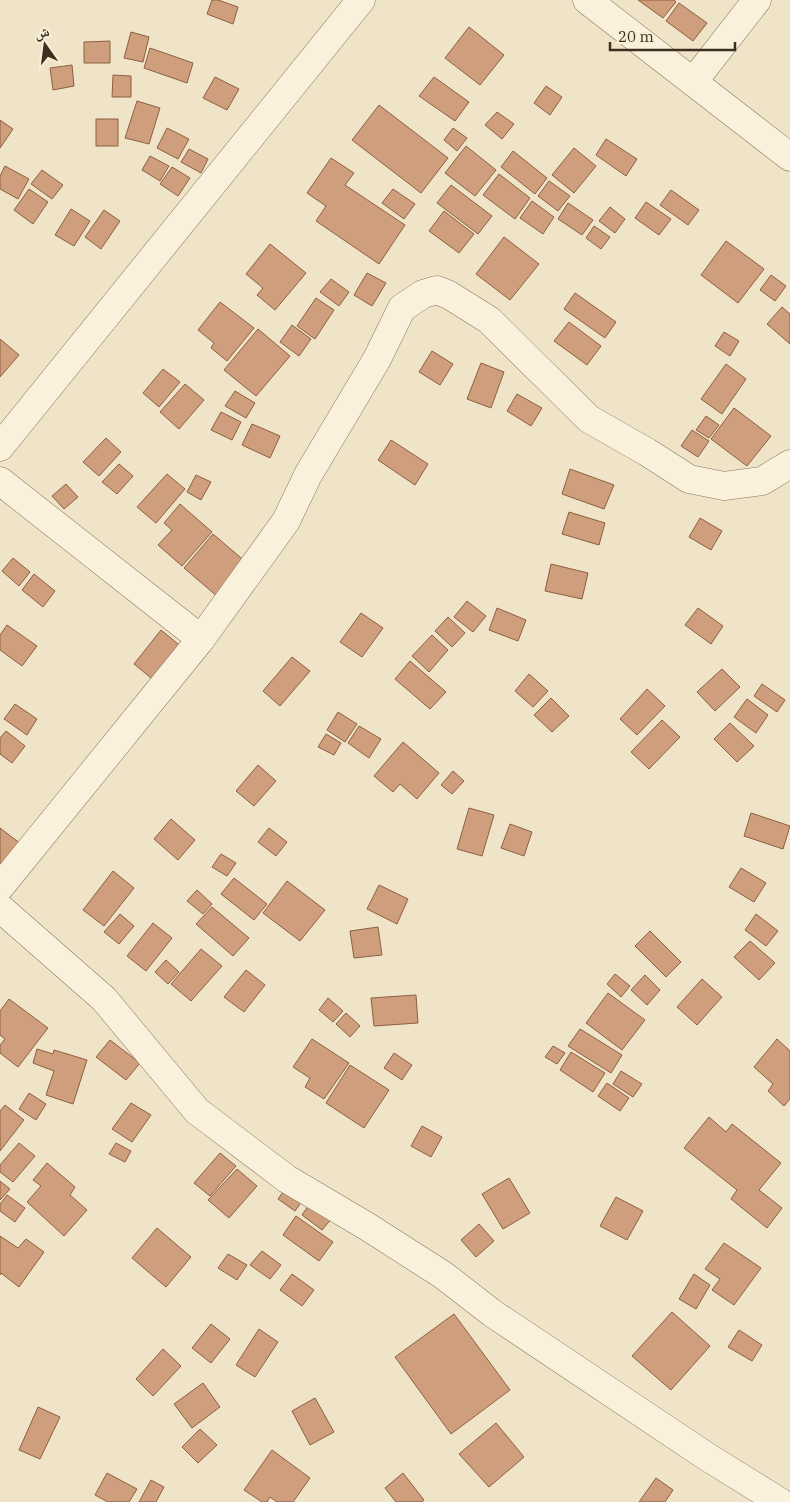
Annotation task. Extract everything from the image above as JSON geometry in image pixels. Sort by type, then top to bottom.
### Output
[{"type":"street","points":[[0,447],[361,0]]},
{"type":"street","points":[[587,0],[790,157]]},
{"type":"street","points":[[693,82],[757,0]]},
{"type":"street","points":[[0,887],[201,640],[286,521],[308,475],[377,359],[402,308],[423,294],[437,290],[449,295],[489,320],[589,419],[647,452],[689,479],[724,486],[762,480],[790,464]]},
{"type":"street","points":[[0,481],[201,640]]},
{"type":"street","points":[[0,908],[104,999],[197,1111],[287,1178],[443,1275],[500,1319],[709,1458],[780,1502]]},
{"type":"building","points":[[212,0],[218,0],[238,7],[233,24],[207,14]]},
{"type":"building","points":[[638,0],[674,0],[676,2],[663,18]]},
{"type":"building","points":[[679,3],[707,23],[693,41],[666,21]]},
{"type":"building","points":[[469,27],[504,55],[480,85],[445,58]]},
{"type":"building","points":[[131,32],[149,37],[143,62],[124,58]]},
{"type":"building","points":[[110,41],[110,63],[84,63],[84,42]]},
{"type":"building","points":[[150,48],[193,63],[187,83],[144,68]]},
{"type":"building","points":[[72,65],[74,86],[53,90],[50,68]]},
{"type":"building","points":[[113,75],[131,76],[131,97],[112,97]]},
{"type":"building","points":[[215,77],[239,89],[227,110],[203,98]]},
{"type":"building","points":[[434,77],[469,102],[455,121],[419,96]]},
{"type":"building","points":[[546,86],[562,97],[550,115],[534,103]]},
{"type":"building","points":[[137,101],[160,108],[149,144],[125,138]]},
{"type":"building","points":[[379,105],[448,158],[421,193],[352,140]]},
{"type":"building","points":[[497,112],[514,124],[502,139],[485,125]]},
{"type":"building","points":[[96,119],[118,119],[118,146],[96,146]]},
{"type":"building","points":[[0,120],[13,129],[0,148]]},
{"type":"building","points":[[167,128],[189,139],[178,159],[157,148]]},
{"type":"building","points":[[453,128],[467,138],[457,151],[444,140]]},
{"type":"building","points":[[606,139],[637,159],[626,176],[596,155]]},
{"type":"building","points":[[466,146],[496,170],[475,196],[445,173]]},
{"type":"building","points":[[574,148],[596,166],[574,193],[552,175]]},
{"type":"building","points":[[189,149],[208,159],[201,173],[181,162]]},
{"type":"building","points":[[513,151],[547,178],[535,194],[501,167]]},
{"type":"building","points":[[150,156],[169,166],[160,181],[142,170]]},
{"type":"building","points":[[331,158],[354,173],[345,185],[405,225],[379,264],[316,221],[326,206],[307,193]]},
{"type":"building","points":[[5,166],[29,179],[18,199],[0,189],[0,176]]},
{"type":"building","points":[[172,167],[190,178],[178,196],[160,184]]},
{"type":"building","points":[[42,170],[63,185],[52,199],[31,184]]},
{"type":"building","points":[[499,174],[530,198],[515,219],[483,195]]},
{"type":"building","points":[[549,181],[570,196],[558,211],[538,196]]},
{"type":"building","points":[[451,185],[492,216],[478,234],[437,203]]},
{"type":"building","points":[[29,189],[48,202],[33,224],[14,210]]},
{"type":"building","points":[[393,189],[415,204],[404,219],[382,203]]},
{"type":"building","points":[[671,190],[699,210],[688,225],[660,205]]},
{"type":"building","points":[[532,201],[554,217],[543,234],[520,218]]},
{"type":"building","points":[[646,202],[671,219],[659,235],[635,218]]},
{"type":"building","points":[[568,203],[593,220],[582,235],[558,219]]},
{"type":"building","points":[[610,207],[625,219],[615,233],[599,221]]},
{"type":"building","points":[[71,209],[90,221],[74,246],[55,235]]},
{"type":"building","points":[[104,210],[120,221],[101,249],[85,237]]},
{"type":"building","points":[[444,211],[474,234],[459,253],[429,231]]},
{"type":"building","points":[[594,226],[610,237],[601,249],[586,238]]},
{"type":"building","points":[[504,237],[539,264],[510,300],[476,274]]},
{"type":"building","points":[[726,241],[764,269],[738,303],[701,275]]},
{"type":"building","points":[[270,244],[306,273],[275,310],[257,295],[263,288],[246,274]]},
{"type":"building","points":[[367,273],[386,283],[372,306],[354,295]]},
{"type":"building","points":[[771,275],[786,286],[775,301],[760,290]]},
{"type":"building","points":[[331,279],[349,292],[339,306],[320,292]]},
{"type":"building","points":[[575,293],[616,322],[605,338],[564,309]]},
{"type":"building","points":[[316,298],[334,310],[315,339],[297,326]]},
{"type":"building","points":[[220,302],[254,328],[227,361],[211,348],[214,343],[198,330]]},
{"type":"building","points":[[782,307],[790,314],[790,344],[767,324]]},
{"type":"building","points":[[569,322],[601,346],[587,365],[554,341]]},
{"type":"building","points":[[292,325],[311,339],[299,356],[280,342]]},
{"type":"building","points":[[258,329],[290,356],[256,396],[224,370]]},
{"type":"building","points":[[724,332],[739,341],[730,356],[715,346]]},
{"type":"building","points":[[0,339],[19,355],[0,377]]},
{"type":"building","points":[[432,351],[453,364],[440,385],[419,372]]},
{"type":"building","points":[[481,363],[504,372],[491,408],[467,399]]},
{"type":"building","points":[[726,364],[746,379],[722,414],[701,399]]},
{"type":"building","points":[[163,369],[180,382],[159,407],[143,393]]},
{"type":"building","points":[[185,384],[204,400],[179,429],[160,412]]},
{"type":"building","points":[[235,391],[255,403],[246,418],[225,406]]},
{"type":"building","points":[[517,394],[542,408],[531,426],[507,411]]},
{"type":"building","points":[[734,408],[771,436],[747,466],[711,439]]},
{"type":"building","points":[[221,412],[241,422],[232,440],[211,430]]},
{"type":"building","points":[[706,416],[719,425],[709,438],[696,430]]},
{"type":"building","points":[[252,424],[280,436],[270,458],[242,445]]},
{"type":"building","points":[[692,430],[709,441],[698,457],[681,446]]},
{"type":"building","points":[[106,438],[121,452],[99,476],[83,462]]},
{"type":"building","points":[[391,440],[428,464],[415,485],[378,460]]},
{"type":"building","points":[[119,464],[133,476],[117,494],[102,482]]},
{"type":"building","points":[[570,469],[614,485],[604,509],[562,494]]},
{"type":"building","points":[[167,474],[185,489],[156,523],[137,507]]},
{"type":"building","points":[[196,475],[211,482],[201,500],[187,492]]},
{"type":"building","points":[[66,484],[78,497],[64,509],[52,496]]},
{"type":"building","points":[[180,504],[212,532],[182,566],[158,545],[172,530],[164,523]]},
{"type":"building","points":[[569,512],[605,523],[599,545],[562,534]]},
{"type":"building","points":[[700,518],[722,531],[711,550],[689,537]]},
{"type":"building","points":[[213,534],[247,563],[218,597],[184,568]]},
{"type":"building","points":[[13,558],[30,572],[19,586],[2,571]]},
{"type":"building","points":[[551,564],[588,573],[582,599],[545,591]]},
{"type":"building","points":[[34,574],[55,591],[43,607],[22,590]]},
{"type":"building","points":[[467,601],[486,616],[473,632],[454,617]]},
{"type":"building","points":[[497,608],[526,620],[518,641],[489,630]]},
{"type":"building","points":[[698,608],[723,626],[711,644],[685,625]]},
{"type":"building","points":[[361,613],[383,628],[362,657],[340,642]]},
{"type":"building","points":[[448,617],[465,633],[452,647],[435,631]]},
{"type":"building","points":[[7,625],[37,646],[22,666],[0,650],[0,635]]},
{"type":"building","points":[[161,630],[183,648],[156,682],[134,664]]},
{"type":"building","points":[[432,635],[448,650],[429,672],[412,656]]},
{"type":"building","points":[[292,657],[310,671],[280,706],[263,691]]},
{"type":"building","points":[[410,661],[446,692],[430,709],[395,679]]},
{"type":"building","points":[[722,669],[740,687],[715,711],[697,692]]},
{"type":"building","points":[[529,674],[548,691],[533,707],[515,691]]},
{"type":"building","points":[[762,684],[785,700],[777,712],[754,696]]},
{"type":"building","points":[[647,689],[665,706],[637,735],[620,719]]},
{"type":"building","points":[[551,698],[569,716],[552,732],[534,715]]},
{"type":"building","points":[[747,699],[768,715],[756,733],[734,717]]},
{"type":"building","points":[[15,704],[37,719],[27,735],[4,719]]},
{"type":"building","points":[[338,712],[357,724],[345,742],[327,730]]},
{"type":"building","points":[[662,720],[680,737],[649,769],[631,752]]},
{"type":"building","points":[[730,723],[754,746],[737,762],[714,739]]},
{"type":"building","points":[[359,726],[381,739],[369,758],[348,743]]},
{"type":"building","points":[[6,731],[25,746],[12,763],[0,754],[0,738]]},
{"type":"building","points":[[326,734],[341,743],[334,755],[318,747]]},
{"type":"building","points":[[403,742],[439,773],[417,799],[400,784],[393,792],[374,776]]},
{"type":"building","points":[[258,765],[276,781],[254,806],[236,791]]},
{"type":"building","points":[[453,771],[464,781],[452,794],[441,785]]},
{"type":"building","points":[[469,808],[494,815],[482,856],[457,849]]},
{"type":"building","points":[[751,813],[790,826],[783,849],[744,836]]},
{"type":"building","points":[[171,819],[195,840],[178,860],[154,839]]},
{"type":"building","points":[[510,824],[532,832],[524,856],[501,848]]},
{"type":"building","points":[[0,828],[21,844],[0,866]]},
{"type":"building","points":[[269,828],[287,842],[276,856],[258,842]]},
{"type":"building","points":[[221,854],[236,863],[227,876],[212,867]]},
{"type":"building","points":[[741,868],[766,883],[754,902],[729,887]]},
{"type":"building","points":[[113,871],[134,888],[104,926],[83,910]]},
{"type":"building","points":[[234,878],[267,904],[254,920],[221,894]]},
{"type":"building","points":[[287,881],[325,910],[300,941],[263,913]]},
{"type":"building","points":[[379,885],[408,899],[397,924],[367,909]]},
{"type":"building","points":[[197,890],[212,904],[203,914],[187,901]]},
{"type":"building","points":[[212,907],[249,938],[233,956],[196,924]]},
{"type":"building","points":[[120,914],[134,926],[119,944],[104,932]]},
{"type":"building","points":[[756,914],[778,931],[766,946],[745,930]]},
{"type":"building","points":[[153,923],[172,938],[146,971],[127,956]]},
{"type":"building","points":[[378,927],[382,955],[354,958],[350,931]]},
{"type":"building","points":[[650,931],[681,962],[666,977],[635,946]]},
{"type":"building","points":[[750,941],[775,963],[759,980],[734,957]]},
{"type":"building","points":[[201,949],[222,966],[191,1001],[171,984]]},
{"type":"building","points":[[166,960],[179,972],[168,984],[155,972]]},
{"type":"building","points":[[246,970],[265,985],[244,1012],[224,997]]},
{"type":"building","points":[[615,974],[630,986],[621,997],[607,984]]},
{"type":"building","points":[[645,975],[660,990],[647,1005],[631,990]]},
{"type":"building","points":[[702,979],[722,997],[697,1025],[677,1007]]},
{"type":"building","points":[[608,993],[645,1020],[622,1050],[586,1023]]},
{"type":"building","points":[[416,995],[418,1023],[374,1026],[371,998]]},
{"type":"building","points":[[328,998],[343,1011],[333,1022],[319,1010]]},
{"type":"building","points":[[9,999],[48,1028],[18,1067],[0,1053],[0,1045],[5,1039],[0,1035],[0,1011]]},
{"type":"building","points":[[346,1013],[360,1026],[350,1037],[336,1024]]},
{"type":"building","points":[[580,1029],[622,1055],[611,1073],[568,1046]]},
{"type":"building","points":[[312,1039],[349,1063],[324,1099],[305,1087],[310,1078],[293,1067]]},
{"type":"building","points":[[777,1039],[790,1051],[790,1099],[784,1106],[768,1091],[773,1084],[754,1067]]},
{"type":"building","points":[[110,1040],[140,1063],[126,1080],[96,1057]]},
{"type":"building","points":[[553,1046],[565,1053],[557,1064],[545,1057]]},
{"type":"building","points":[[37,1049],[53,1054],[54,1050],[87,1060],[73,1104],[46,1095],[54,1071],[33,1063]]},
{"type":"building","points":[[571,1052],[605,1073],[593,1092],[560,1070]]},
{"type":"building","points":[[394,1053],[412,1065],[402,1080],[384,1068]]},
{"type":"building","points":[[350,1065],[389,1090],[364,1128],[326,1103]]},
{"type":"building","points":[[621,1071],[642,1084],[633,1097],[613,1084]]},
{"type":"building","points":[[607,1083],[629,1098],[620,1111],[598,1096]]},
{"type":"building","points":[[29,1093],[46,1104],[36,1120],[19,1109]]},
{"type":"building","points":[[131,1103],[151,1115],[132,1142],[112,1129]]},
{"type":"building","points":[[5,1105],[24,1120],[0,1151],[0,1111]]},
{"type":"building","points":[[709,1117],[726,1132],[732,1124],[781,1163],[759,1190],[782,1208],[767,1228],[731,1199],[737,1190],[684,1148]]},
{"type":"building","points":[[422,1126],[442,1137],[431,1157],[411,1146]]},
{"type":"building","points":[[19,1143],[35,1156],[13,1182],[0,1172],[0,1165]]},
{"type":"building","points":[[116,1143],[131,1151],[125,1162],[109,1154]]},
{"type":"building","points":[[220,1153],[236,1166],[210,1196],[194,1183]]},
{"type":"building","points":[[47,1163],[75,1187],[70,1195],[87,1210],[64,1236],[27,1202],[41,1186],[33,1180]]},
{"type":"building","points":[[237,1169],[257,1186],[229,1218],[208,1200]]},
{"type":"building","points":[[509,1178],[530,1213],[503,1229],[482,1194]]},
{"type":"building","points":[[0,1181],[10,1189],[0,1200]]},
{"type":"building","points":[[288,1185],[305,1197],[295,1211],[278,1199]]},
{"type":"building","points":[[7,1195],[25,1208],[15,1222],[0,1211],[0,1204]]},
{"type":"building","points":[[616,1197],[643,1211],[627,1240],[600,1226]]},
{"type":"building","points":[[311,1202],[332,1218],[322,1230],[302,1215]]},
{"type":"building","points":[[296,1216],[333,1242],[319,1261],[283,1235]]},
{"type":"building","points":[[479,1224],[494,1241],[476,1257],[461,1240]]},
{"type":"building","points":[[157,1228],[191,1257],[166,1287],[132,1258]]},
{"type":"building","points":[[0,1236],[18,1248],[26,1239],[44,1252],[19,1287],[1,1273],[0,1275]]},
{"type":"building","points":[[724,1243],[761,1268],[734,1305],[712,1290],[720,1279],[705,1269]]},
{"type":"building","points":[[262,1251],[281,1265],[270,1279],[250,1265]]},
{"type":"building","points":[[228,1254],[247,1265],[237,1280],[218,1268]]},
{"type":"building","points":[[292,1274],[314,1290],[302,1306],[280,1290]]},
{"type":"building","points":[[694,1274],[710,1285],[696,1309],[679,1299]]},
{"type":"building","points":[[672,1312],[710,1346],[671,1390],[632,1356]]},
{"type":"building","points":[[454,1314],[510,1390],[451,1434],[395,1357]]},
{"type":"building","points":[[211,1324],[230,1339],[211,1363],[192,1348]]},
{"type":"building","points":[[259,1329],[278,1342],[255,1377],[236,1365]]},
{"type":"building","points":[[739,1330],[762,1345],[752,1361],[728,1347]]},
{"type":"building","points":[[163,1349],[181,1366],[153,1396],[136,1379]]},
{"type":"building","points":[[203,1383],[220,1407],[192,1428],[174,1404]]},
{"type":"building","points":[[315,1398],[334,1432],[310,1445],[292,1411]]},
{"type":"building","points":[[38,1407],[60,1417],[40,1459],[19,1450]]},
{"type":"building","points":[[496,1423],[524,1457],[489,1487],[459,1454]]},
{"type":"building","points":[[200,1429],[217,1445],[198,1463],[182,1447]]},
{"type":"building","points":[[272,1450],[310,1478],[293,1502],[277,1502],[270,1497],[267,1502],[262,1502],[244,1490]]},
{"type":"building","points":[[107,1473],[137,1489],[129,1502],[108,1502],[95,1495]]},
{"type":"building","points":[[403,1473],[424,1500],[421,1502],[396,1502],[385,1488]]},
{"type":"building","points":[[656,1478],[673,1490],[665,1502],[639,1502]]},
{"type":"building","points":[[151,1480],[164,1487],[156,1502],[139,1502]]}]
